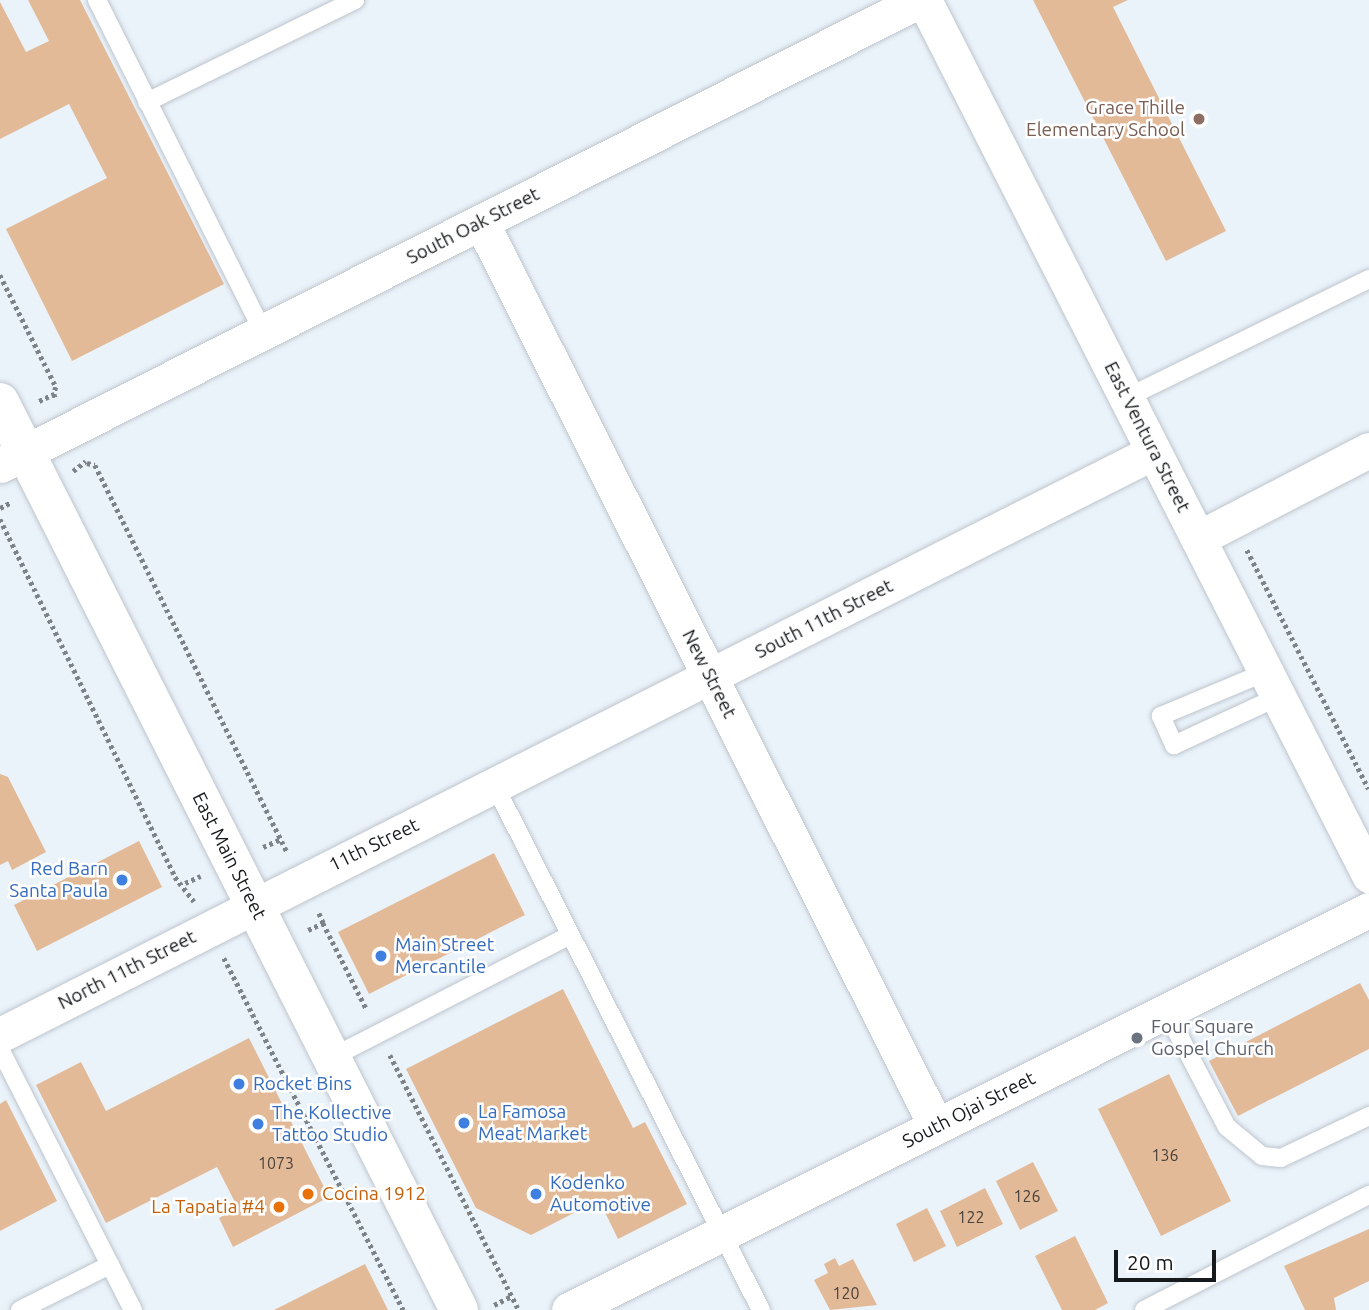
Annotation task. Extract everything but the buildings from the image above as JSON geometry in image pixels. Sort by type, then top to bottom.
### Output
[{"type":"street","name":"South Oak Street","points":[[13,459],[922,0]]},
{"type":"street","name":"East Ventura Street","points":[[922,0],[1369,875]]},
{"type":"street","name":"New Street","points":[[481,222],[936,1126]]},
{"type":"street","name":"East Main Street","points":[[0,402],[13,459],[254,905],[458,1310]]},
{"type":"street","points":[[1199,538],[1369,450]]},
{"type":"street","name":"South 11th Street","points":[[495,786],[1153,452]]},
{"type":"street","name":"11th Street","points":[[254,905],[495,786]]},
{"type":"street","name":"North 11th Street","points":[[0,1035],[254,905]]},
{"type":"street","name":"South Ojai Street","points":[[569,1310],[1369,911]]},
{"type":"lane","points":[[97,0],[263,332]]},
{"type":"lane","points":[[147,102],[355,0]]},
{"type":"lane","points":[[1126,398],[1369,279]]},
{"type":"lane","points":[[1272,684],[1174,745],[1161,716],[1272,684]]},
{"type":"lane","points":[[495,786],[761,1310]]},
{"type":"lane","points":[[331,1058],[570,935]]},
{"type":"lane","points":[[1166,1011],[1227,1127],[1262,1156],[1281,1158],[1369,1116]]},
{"type":"lane","points":[[0,1049],[133,1310]]},
{"type":"lane","points":[[1144,1310],[1369,1195]]},
{"type":"lane","points":[[20,1310],[110,1265]]},
{"type":"path","points":[[0,275],[56,387],[54,394]]},
{"type":"path","points":[[88,463],[101,477],[281,839]]},
{"type":"path","points":[[1232,521],[1369,789]]},
{"type":"path","points":[[323,923],[519,1310]]},
{"type":"path","points":[[486,1310],[512,1296]]},
{"type":"place","name":"Grace Thille Elementary School","points":[[1199,119]]},
{"type":"place","name":"Red Barn Santa Paula","points":[[122,880]]},
{"type":"place","name":"Main Street Mercantile","points":[[381,956]]},
{"type":"place","name":"Four Square Gospel Church","points":[[1137,1038]]},
{"type":"place","name":"Rocket Bins","points":[[239,1084]]},
{"type":"place","name":"La Famosa Meat Market","points":[[464,1123]]},
{"type":"place","name":"The Kollective Tattoo Studio","points":[[258,1124]]},
{"type":"place","name":"Cocina 1912","points":[[308,1194]]},
{"type":"place","name":"Kodenko Automotive","points":[[536,1194]]},
{"type":"place","name":"La Tapatia #4","points":[[279,1207]]}]
